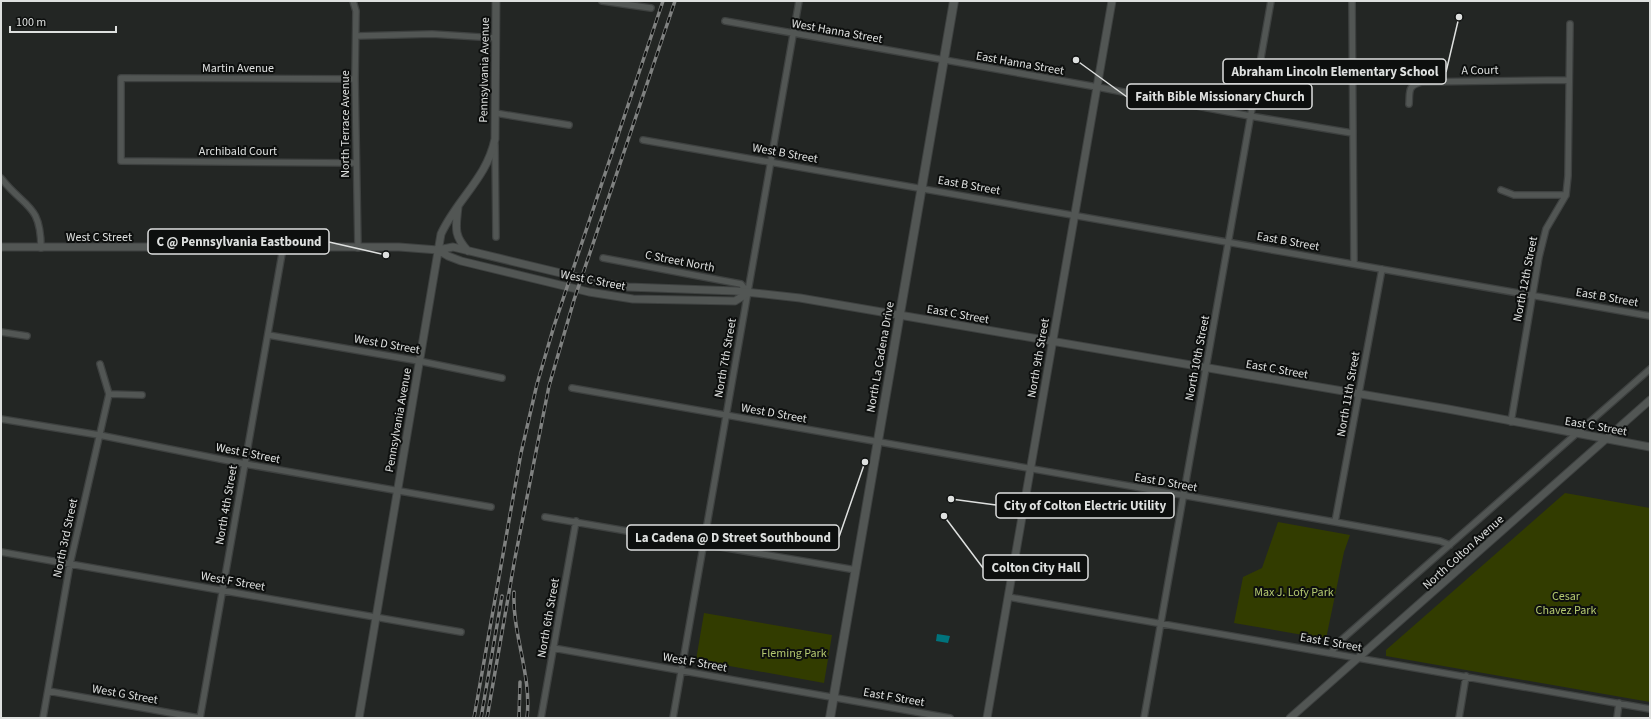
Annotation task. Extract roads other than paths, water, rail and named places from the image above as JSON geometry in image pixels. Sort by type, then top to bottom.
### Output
[{"type":"main road","name":"North La Cadena Drive","points":[[830,718],[954,1]]},
{"type":"street","name":"North Terrace Avenue","points":[[353,1],[356,11],[355,79],[358,248]]},
{"type":"street","name":"Pennsylvania Avenue","points":[[496,1],[496,237]]},
{"type":"street","points":[[602,1],[651,8]]},
{"type":"street","name":"North 7th Street","points":[[673,718],[799,1]]},
{"type":"street","name":"North 9th Street","points":[[987,718],[1112,1]]},
{"type":"street","name":"North 10th Street","points":[[1144,718],[1206,368],[1230,242],[1250,116],[1272,1]]},
{"type":"street","points":[[1352,1],[1354,264]]},
{"type":"street","name":"West Hanna Street","points":[[726,21],[944,61]]},
{"type":"street","name":"North 12th Street","points":[[1511,422],[1533,295],[1538,257],[1546,229],[1566,194],[1568,176],[1570,24]]},
{"type":"street","points":[[356,36],[432,34],[496,38]]},
{"type":"street","name":"East Hanna Street","points":[[944,61],[1352,133]]},
{"type":"street","name":"Martin Avenue","points":[[121,162],[121,78],[355,79]]},
{"type":"street","name":"A Court","points":[[1409,104],[1410,89],[1413,84],[1422,82],[1569,80]]},
{"type":"street","points":[[495,113],[569,125]]},
{"type":"street","name":"Pennsylvania Avenue","points":[[359,718],[396,491],[438,250],[446,224],[480,176],[489,160],[495,139]]},
{"type":"street","name":"West B Street","points":[[643,140],[922,188]]},
{"type":"street","name":"Archibald Court","points":[[121,162],[356,163]]},
{"type":"street","points":[[1,178],[10,190],[34,210],[41,230],[41,248]]},
{"type":"street","name":"East B Street","points":[[922,188],[1650,316]]},
{"type":"street","points":[[1501,190],[1514,194],[1566,194]]},
{"type":"street","points":[[458,207],[456,231],[459,241],[469,251]]},
{"type":"street","name":"West C Street","points":[[1,247],[399,247],[438,250],[453,247],[598,282],[628,287],[736,291],[748,294],[800,298],[900,316]]},
{"type":"street","name":"North 4th Street","points":[[199,718],[284,248]]},
{"type":"street","name":"West C Street","points":[[438,250],[461,261],[606,295],[659,301],[735,301],[748,294]]},
{"type":"street","name":"C Street North","points":[[603,258],[741,284],[748,294]]},
{"type":"street","name":"North 11th Street","points":[[1335,522],[1382,269]]},
{"type":"street","name":"East C Street","points":[[900,316],[1359,394],[1608,438],[1650,447]]},
{"type":"street","points":[[1,332],[27,336]]},
{"type":"street","name":"West D Street","points":[[268,335],[419,361],[502,378]]},
{"type":"street","points":[[100,364],[109,394],[142,395]]},
{"type":"street","name":"North Colton Avenue","points":[[1331,653],[1339,642],[1650,369]]},
{"type":"street","name":"West D Street","points":[[572,388],[878,442]]},
{"type":"street","name":"North 3rd Street","points":[[43,718],[70,564],[109,394]]},
{"type":"street","name":"North Colton Avenue","points":[[1290,718],[1360,658],[1650,400]]},
{"type":"street","name":"West E Street","points":[[1,419],[99,435],[245,464],[491,507]]},
{"type":"street","name":"East D Street","points":[[878,442],[1183,497],[1335,522],[1440,541],[1450,545]]},
{"type":"street","points":[[545,517],[576,521],[703,545],[856,570]]},
{"type":"street","name":"North 6th Street","points":[[541,718],[576,521]]},
{"type":"street","name":"West F Street","points":[[1,552],[461,632]]},
{"type":"street","name":"East E Street","points":[[1008,597],[1650,709]]},
{"type":"street","name":"West F Street","points":[[553,648],[833,697]]},
{"type":"street","points":[[1459,718],[1466,676]]},
{"type":"street","name":"West G Street","points":[[48,691],[199,718]]},
{"type":"street","name":"East F Street","points":[[833,697],[950,718]]},
{"type":"street","points":[[1617,718],[1619,703]]},
{"type":"water","points":[[937,634],[950,636],[948,643],[936,641]]},
{"type":"railway","points":[[474,718],[521,453],[537,384],[554,326],[663,1]]},
{"type":"railway","points":[[487,718],[515,558],[549,386],[574,300],[675,1]]},
{"type":"railway","points":[[514,592],[516,623],[527,686],[527,718]]},
{"type":"railway","points":[[481,718],[502,596]]},
{"type":"railway","points":[[519,718],[520,682]]},
{"type":"place","name":"Abraham Lincoln Elementary School","points":[[1459,17]]},
{"type":"place","name":"Faith Bible Missionary Church","points":[[1076,60]]},
{"type":"place","name":"C @ Pennsylvania Eastbound","points":[[386,255]]},
{"type":"place","name":"La Cadena @ D Street Southbound","points":[[865,462]]},
{"type":"place","name":"City of Colton Electric Utility","points":[[951,499]]},
{"type":"place","name":"Colton City Hall","points":[[944,516]]},
{"type":"park label","name":"Max J. Lofy Park","points":[[1294,592]]},
{"type":"park label","name":"Cesar Chavez Park","points":[[1566,603]]},
{"type":"park label","name":"Fleming Park","points":[[794,653]]}]
